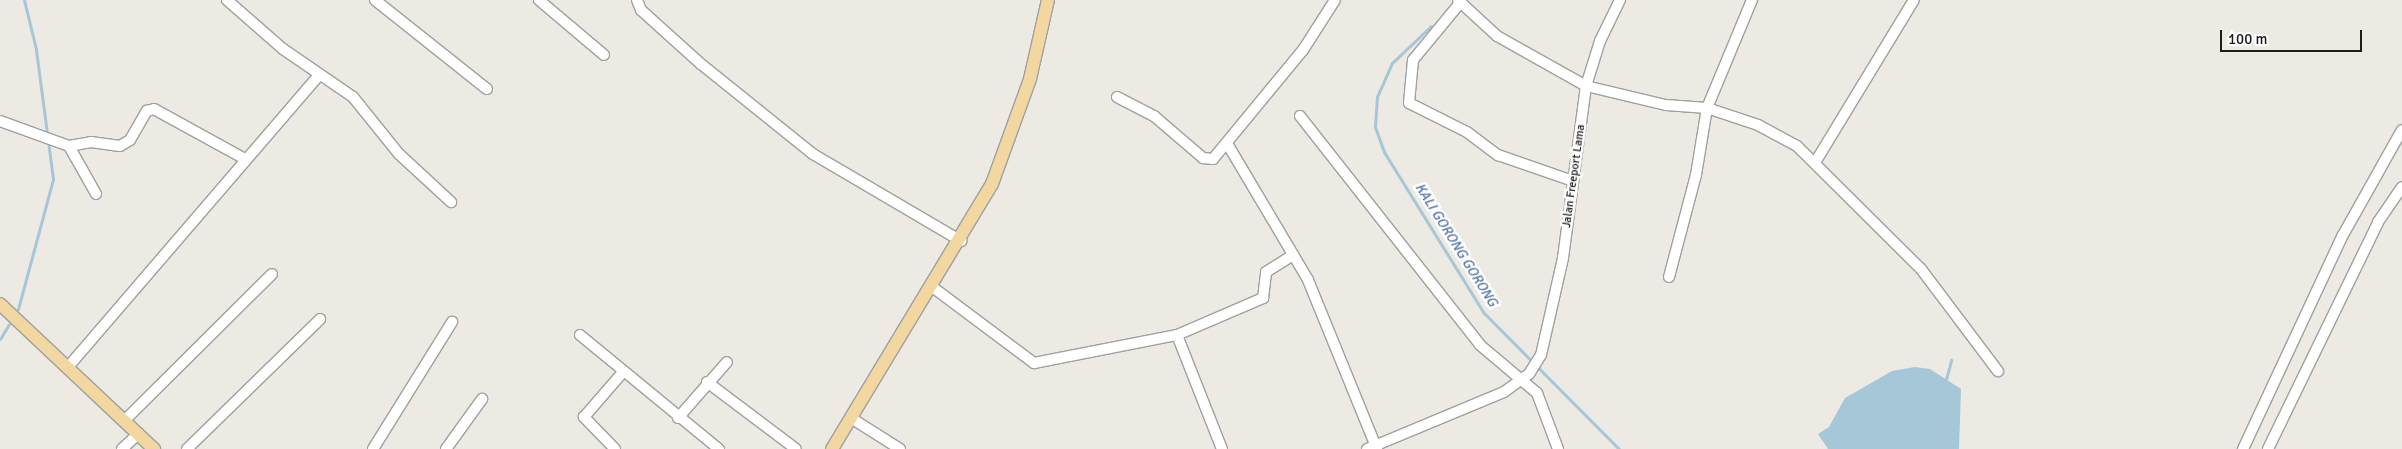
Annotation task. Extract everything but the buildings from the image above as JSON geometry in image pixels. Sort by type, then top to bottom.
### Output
[{"type":"main road","points":[[832,449],[931,286],[961,241],[992,184],[1021,106],[1048,0]]},
{"type":"main road","points":[[0,304],[154,449]]},
{"type":"street","points":[[227,0],[319,75],[354,97],[398,154],[451,202]]},
{"type":"street","points":[[375,0],[487,89]]},
{"type":"street","points":[[539,0],[604,55]]},
{"type":"street","points":[[637,0],[641,10],[701,64],[813,154],[961,241]]},
{"type":"street","points":[[1117,97],[1154,116],[1208,160],[1228,145],[1303,50],[1335,0]]},
{"type":"street","name":"Jalan Freeport Lama","points":[[1525,377],[1541,356],[1563,258],[1586,86],[1600,41],[1620,0]]},
{"type":"street","points":[[1669,277],[1696,175],[1707,108],[1752,0]]},
{"type":"street","points":[[1813,158],[1914,0]]},
{"type":"street","points":[[1573,181],[1498,155],[1467,132],[1409,103],[1412,60],[1459,1],[1497,36],[1586,86],[1666,105],[1707,108],[1758,125],[1797,146],[1813,158],[1922,269],[1998,371]]},
{"type":"street","points":[[68,366],[243,158],[319,75]]},
{"type":"street","points":[[0,120],[69,146],[91,142],[125,145],[146,112],[154,109],[243,158]]},
{"type":"street","points":[[1300,116],[1480,345],[1525,377],[1540,399],[1558,449]]},
{"type":"street","points":[[2243,449],[2343,235],[2402,130]]},
{"type":"street","points":[[1228,145],[1294,255],[1314,294],[1374,448],[1466,410],[1525,377]]},
{"type":"street","points":[[69,146],[96,194]]},
{"type":"street","points":[[2268,449],[2378,222],[2402,187]]},
{"type":"street","points":[[931,286],[1034,362],[1177,335],[1263,298],[1266,272],[1294,255]]},
{"type":"street","points":[[125,420],[272,274]]},
{"type":"street","points":[[187,449],[320,319]]},
{"type":"street","points":[[373,449],[452,322]]},
{"type":"street","points":[[580,334],[678,418],[719,449]]},
{"type":"street","points":[[1177,335],[1222,449]]},
{"type":"street","points":[[678,418],[707,382],[727,362]]},
{"type":"street","points":[[616,449],[584,417],[623,372]]},
{"type":"street","points":[[707,382],[796,449]]},
{"type":"street","points":[[446,449],[482,399]]},
{"type":"street","points":[[851,418],[900,449]]},
{"type":"street","points":[[122,449],[138,433]]},
{"type":"water","points":[[1915,367],[1930,369],[1961,389],[1959,449],[1828,449],[1818,434],[1829,427],[1845,398],[1892,371]]},
{"type":"waterway","points":[[18,309],[53,179],[36,49],[24,0]]},
{"type":"waterway","name":"KALI GORONG GORONG","points":[[1431,26],[1392,63],[1377,97],[1375,127],[1384,152],[1484,313],[1619,449]]},
{"type":"waterway","points":[[0,339],[9,324]]},
{"type":"waterway","points":[[1945,383],[1951,360]]}]
